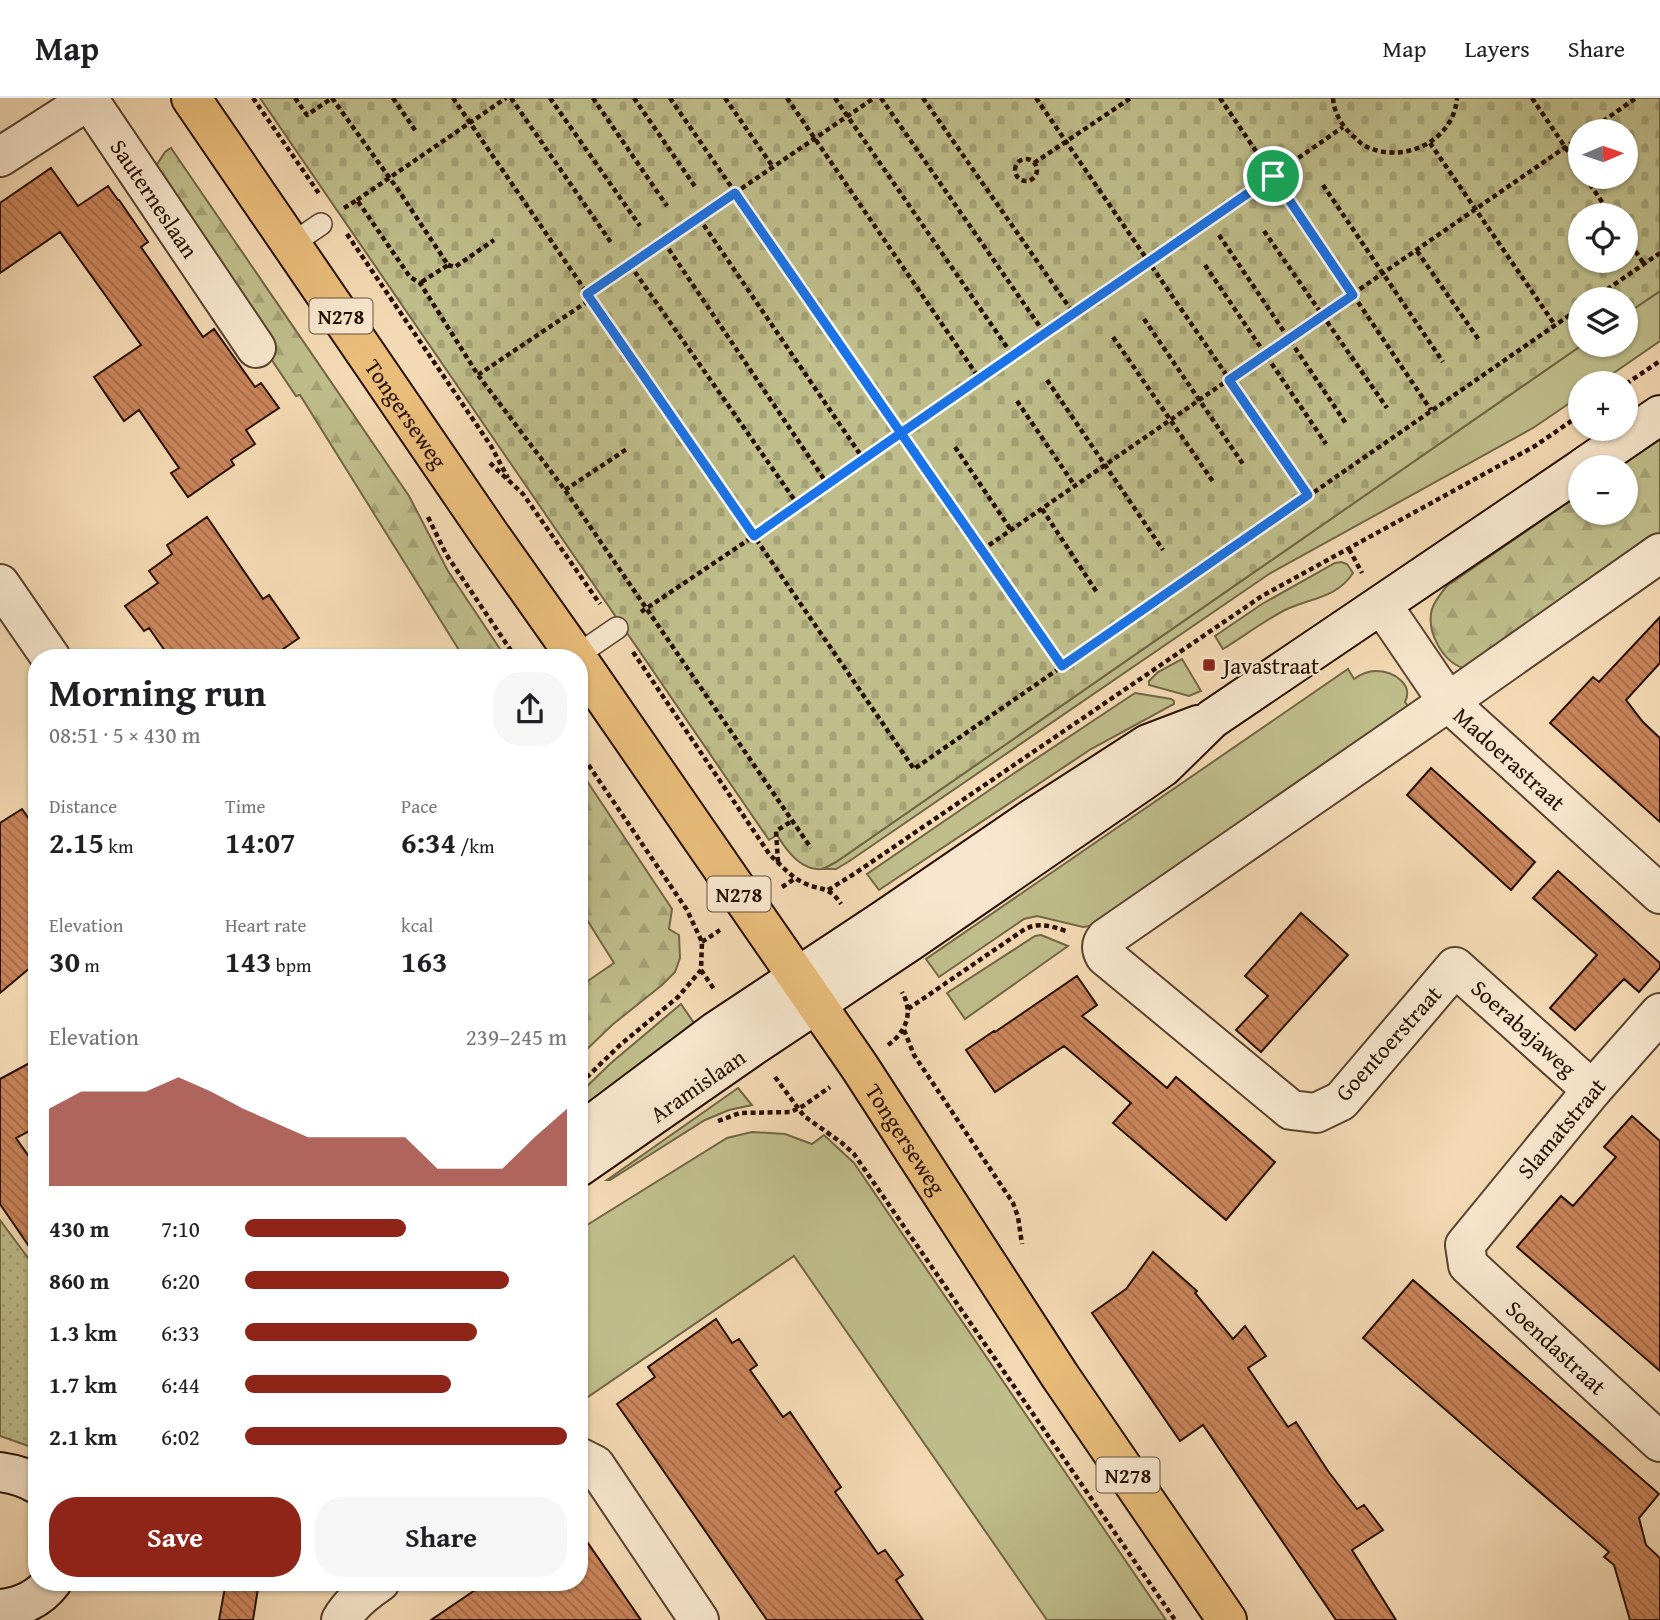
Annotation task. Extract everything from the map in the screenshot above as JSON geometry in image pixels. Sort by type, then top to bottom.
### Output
[{"type":"main road","name":"Tongerseweg","points":[[191,98],[315,228],[489,535],[571,649]]},
{"type":"main road","name":"Tongerseweg","points":[[588,674],[859,1066],[1060,1376],[1227,1620]]},
{"type":"street","name":"Sauterneslaan","points":[[0,157],[89,100],[256,348]]},
{"type":"street","points":[[1601,455],[1660,415]]},
{"type":"street","points":[[806,991],[1030,820],[1148,744],[1212,719],[1373,591],[1568,476]]},
{"type":"street","points":[[1086,939],[1106,938],[1660,553]]},
{"type":"street","points":[[0,583],[45,649]]},
{"type":"street","name":"Madoerastraat","points":[[1373,591],[1448,702],[1660,894]]},
{"type":"street","name":"Goentoerstraat","points":[[1086,939],[1102,949],[1105,956],[1125,974],[1291,1110],[1316,1114],[1341,1101],[1455,967]]},
{"type":"street","name":"Soerabajaweg","points":[[1455,967],[1592,1090]]},
{"type":"street","name":"Aramislaan","points":[[588,1127],[716,1031],[806,991]]},
{"type":"street","name":"Aramislaan","points":[[588,1161],[753,1046],[806,991]]},
{"type":"street","name":"Slamatstraat","points":[[1465,1245],[1592,1090],[1660,1013]]},
{"type":"street","name":"Soendastraat","points":[[1465,1245],[1468,1265],[1660,1442]]},
{"type":"street","points":[[588,1462],[699,1620]]},
{"type":"street","points":[[0,1472],[28,1479]]},
{"type":"street","points":[[341,1620],[367,1591]]},
{"type":"lane","points":[[588,650],[617,628]]},
{"type":"path","points":[[253,98],[315,228],[491,446],[510,482],[523,494],[617,628],[755,833],[778,863],[796,878],[813,887],[828,890],[837,897],[845,910]]},
{"type":"path","points":[[295,98],[307,115],[332,98],[399,191],[447,265],[454,267],[494,240]]},
{"type":"path","points":[[393,98],[417,133]]},
{"type":"path","points":[[453,98],[914,769],[1568,316]]},
{"type":"path","points":[[315,228],[508,98],[612,244]]},
{"type":"path","points":[[550,98],[640,226]]},
{"type":"path","points":[[593,98],[667,206]]},
{"type":"path","points":[[634,98],[696,188]]},
{"type":"path","points":[[670,98],[1062,666]]},
{"type":"path","points":[[725,98],[773,167]]},
{"type":"path","points":[[787,98],[979,378]]},
{"type":"path","points":[[835,98],[1013,356]]},
{"type":"path","points":[[478,375],[630,265],[874,98]]},
{"type":"path","points":[[881,98],[1045,334]]},
{"type":"path","points":[[923,98],[1074,314]]},
{"type":"path","points":[[1036,98],[1308,495]]},
{"type":"path","points":[[1034,163],[1131,98]]},
{"type":"path","points":[[1220,98],[1431,410]]},
{"type":"path","points":[[1333,98],[1333,106],[1343,127],[1364,146],[1385,153],[1409,152],[1430,143],[1447,127],[1457,98]]},
{"type":"path","points":[[1532,98],[1568,152]]},
{"type":"path","points":[[1606,119],[1636,98]]},
{"type":"path","points":[[617,628],[828,485],[1343,127]]},
{"type":"path","points":[[1430,143],[1555,325]]},
{"type":"path","points":[[982,550],[1568,146]]},
{"type":"path","points":[[1026,159],[1034,163],[1037,172],[1033,179],[1025,181],[1018,178],[1015,171],[1017,163],[1026,159]]},
{"type":"path","points":[[1323,185],[1443,362]]},
{"type":"path","points":[[357,200],[410,277],[420,284],[478,375],[565,490],[811,848]]},
{"type":"path","points":[[699,218],[864,460]]},
{"type":"path","points":[[1264,231],[1387,408]]},
{"type":"path","points":[[1219,235],[1347,425]]},
{"type":"path","points":[[664,242],[828,485]]},
{"type":"path","points":[[1417,251],[1479,340]]},
{"type":"path","points":[[1610,287],[1660,253]]},
{"type":"path","points":[[1638,255],[1644,264]]},
{"type":"path","points":[[420,284],[447,265]]},
{"type":"path","points":[[630,265],[798,505]]},
{"type":"path","points":[[1205,265],[1326,444]]},
{"type":"path","points":[[826,324],[832,319]]},
{"type":"path","points":[[1144,319],[1243,464]]},
{"type":"path","points":[[1113,337],[1214,483]]},
{"type":"path","points":[[1638,376],[1660,361]]},
{"type":"path","points":[[1047,380],[1163,550]]},
{"type":"path","points":[[1017,401],[1075,486]]},
{"type":"path","points":[[828,890],[1262,596],[1535,446],[1568,423]]},
{"type":"path","points":[[954,447],[1011,530]]},
{"type":"path","points":[[565,490],[627,449]]},
{"type":"path","points":[[1042,509],[1098,594]]},
{"type":"path","points":[[1349,549],[1373,591]]},
{"type":"path","points":[[588,764],[687,910],[702,942],[701,970],[686,988],[588,1076]]},
{"type":"path","points":[[778,863],[776,831],[792,821]]},
{"type":"path","points":[[783,887],[796,878]]},
{"type":"path","points":[[884,1049],[904,1030],[908,1009],[1025,929],[1041,924],[1086,939]]},
{"type":"path","points":[[702,942],[726,925]]},
{"type":"path","points":[[904,1030],[914,1055],[1013,1203],[1021,1236]]},
{"type":"path","points":[[773,1074],[804,1116],[854,1154],[1175,1620]]},
{"type":"path","points":[[715,1122],[740,1113],[791,1112],[824,1091]]},
{"type":"green space","points":[[260,98],[1660,98],[1660,291],[1638,306],[1638,287],[1568,287],[1568,355],[836,862],[821,869],[807,867],[790,853],[777,835],[769,840]]},
{"type":"green space","points":[[171,148],[409,496],[448,571],[500,649],[458,649],[300,395],[296,396],[149,177],[165,152]]},
{"type":"green space","points":[[1660,291],[1660,341],[1638,356],[1638,306]]},
{"type":"green space","points":[[1568,355],[1568,357],[1637,357],[1616,371],[1568,371],[1568,404],[1533,428],[1269,574],[848,862],[836,869],[818,869],[836,862]]},
{"type":"green space","points":[[1660,439],[1660,536],[1463,668],[1448,659],[1437,644],[1431,627],[1432,609],[1447,586],[1568,502],[1568,525],[1638,525],[1637,455]]},
{"type":"green space","points":[[1341,562],[1347,564],[1353,573],[1339,588],[1285,610],[1223,649],[1215,636],[1262,604]]},
{"type":"green space","points":[[1182,659],[1201,691],[1189,696],[1149,685],[1149,681],[1158,672]]},
{"type":"green space","points":[[1348,669],[1354,679],[1373,671],[1395,676],[1407,690],[1405,702],[1411,710],[1098,925],[1083,927],[1037,916],[1024,919],[939,977],[926,959]]},
{"type":"green space","points":[[1135,693],[1171,699],[1174,704],[1091,749],[879,890],[867,874],[1013,774]]},
{"type":"green space","points":[[588,783],[672,909],[669,929],[679,935],[680,958],[675,972],[662,985],[588,1048],[588,981],[614,963],[588,921]]},
{"type":"green space","points":[[1041,935],[1068,946],[965,1019],[947,993],[1035,936]]},
{"type":"green space","points":[[681,1004],[696,1026],[588,1116],[588,1085]]},
{"type":"green space","points":[[738,1088],[752,1105],[729,1110],[705,1120],[607,1180]]},
{"type":"green space","points":[[752,1132],[785,1134],[812,1144],[824,1135],[854,1163],[1166,1620],[1047,1620],[794,1256],[588,1397],[588,1224],[727,1138]]},
{"type":"green space","points":[[0,1220],[28,1258],[28,1446],[0,1436]]},
{"type":"building","points":[[51,168],[78,206],[108,186],[148,242],[141,247],[203,337],[214,329],[255,387],[261,383],[279,408],[246,430],[255,444],[231,460],[234,465],[188,497],[171,473],[179,468],[139,410],[124,421],[94,377],[141,345],[60,232],[0,273],[0,203]]},
{"type":"building","points":[[207,517],[263,599],[269,595],[299,638],[283,649],[164,649],[149,628],[144,631],[125,606],[158,583],[149,571],[172,554],[167,545]]},
{"type":"building","points":[[1660,617],[1660,663],[1626,700],[1660,738],[1660,822],[1550,723],[1593,677],[1599,682]]},
{"type":"building","points":[[1431,768],[1535,862],[1511,890],[1407,795]]},
{"type":"building","points":[[22,809],[28,817],[28,970],[0,993],[0,823]]},
{"type":"building","points":[[1558,871],[1660,963],[1660,968],[1639,992],[1624,979],[1575,1030],[1550,1008],[1597,955],[1533,898]]},
{"type":"building","points":[[1301,913],[1348,955],[1261,1052],[1236,1030],[1268,996],[1245,976]]},
{"type":"building","points":[[1077,976],[1097,1005],[1082,1016],[1167,1088],[1176,1077],[1275,1162],[1226,1220],[1113,1123],[1131,1103],[1064,1046],[995,1092],[966,1050]]},
{"type":"building","points":[[28,1064],[28,1132],[16,1138],[28,1155],[28,1245],[0,1204],[0,1079]]},
{"type":"building","points":[[1632,1116],[1660,1141],[1660,1371],[1517,1247],[1561,1196],[1573,1206],[1616,1157],[1604,1147]]},
{"type":"building","points":[[1153,1252],[1197,1291],[1195,1293],[1233,1339],[1245,1326],[1266,1356],[1248,1368],[1288,1427],[1296,1422],[1357,1509],[1364,1505],[1383,1530],[1352,1550],[1396,1620],[1336,1620],[1203,1425],[1180,1441],[1092,1313],[1126,1289]]},
{"type":"building","points":[[1413,1280],[1659,1494],[1639,1518],[1646,1545],[1660,1558],[1660,1620],[1630,1620],[1614,1565],[1604,1557],[1609,1552],[1363,1338]]},
{"type":"building","points":[[716,1319],[732,1343],[739,1339],[757,1365],[750,1370],[783,1417],[790,1412],[841,1487],[835,1492],[878,1554],[885,1550],[903,1575],[896,1580],[923,1620],[767,1620],[617,1404],[655,1377],[648,1367]]},
{"type":"building","points":[[588,1543],[641,1620],[431,1620],[474,1591],[588,1591]]},
{"type":"building","points":[[224,1591],[258,1591],[253,1620],[219,1620]]},
{"type":"place","name":"Javastraat","points":[[1209,665]]},
{"type":"route","points":[[1273,176],[979,378],[901,433],[754,536],[587,294],[735,193],[864,379],[901,433],[1062,666],[1308,495],[1229,380],[1353,295],[1273,176]]}]
